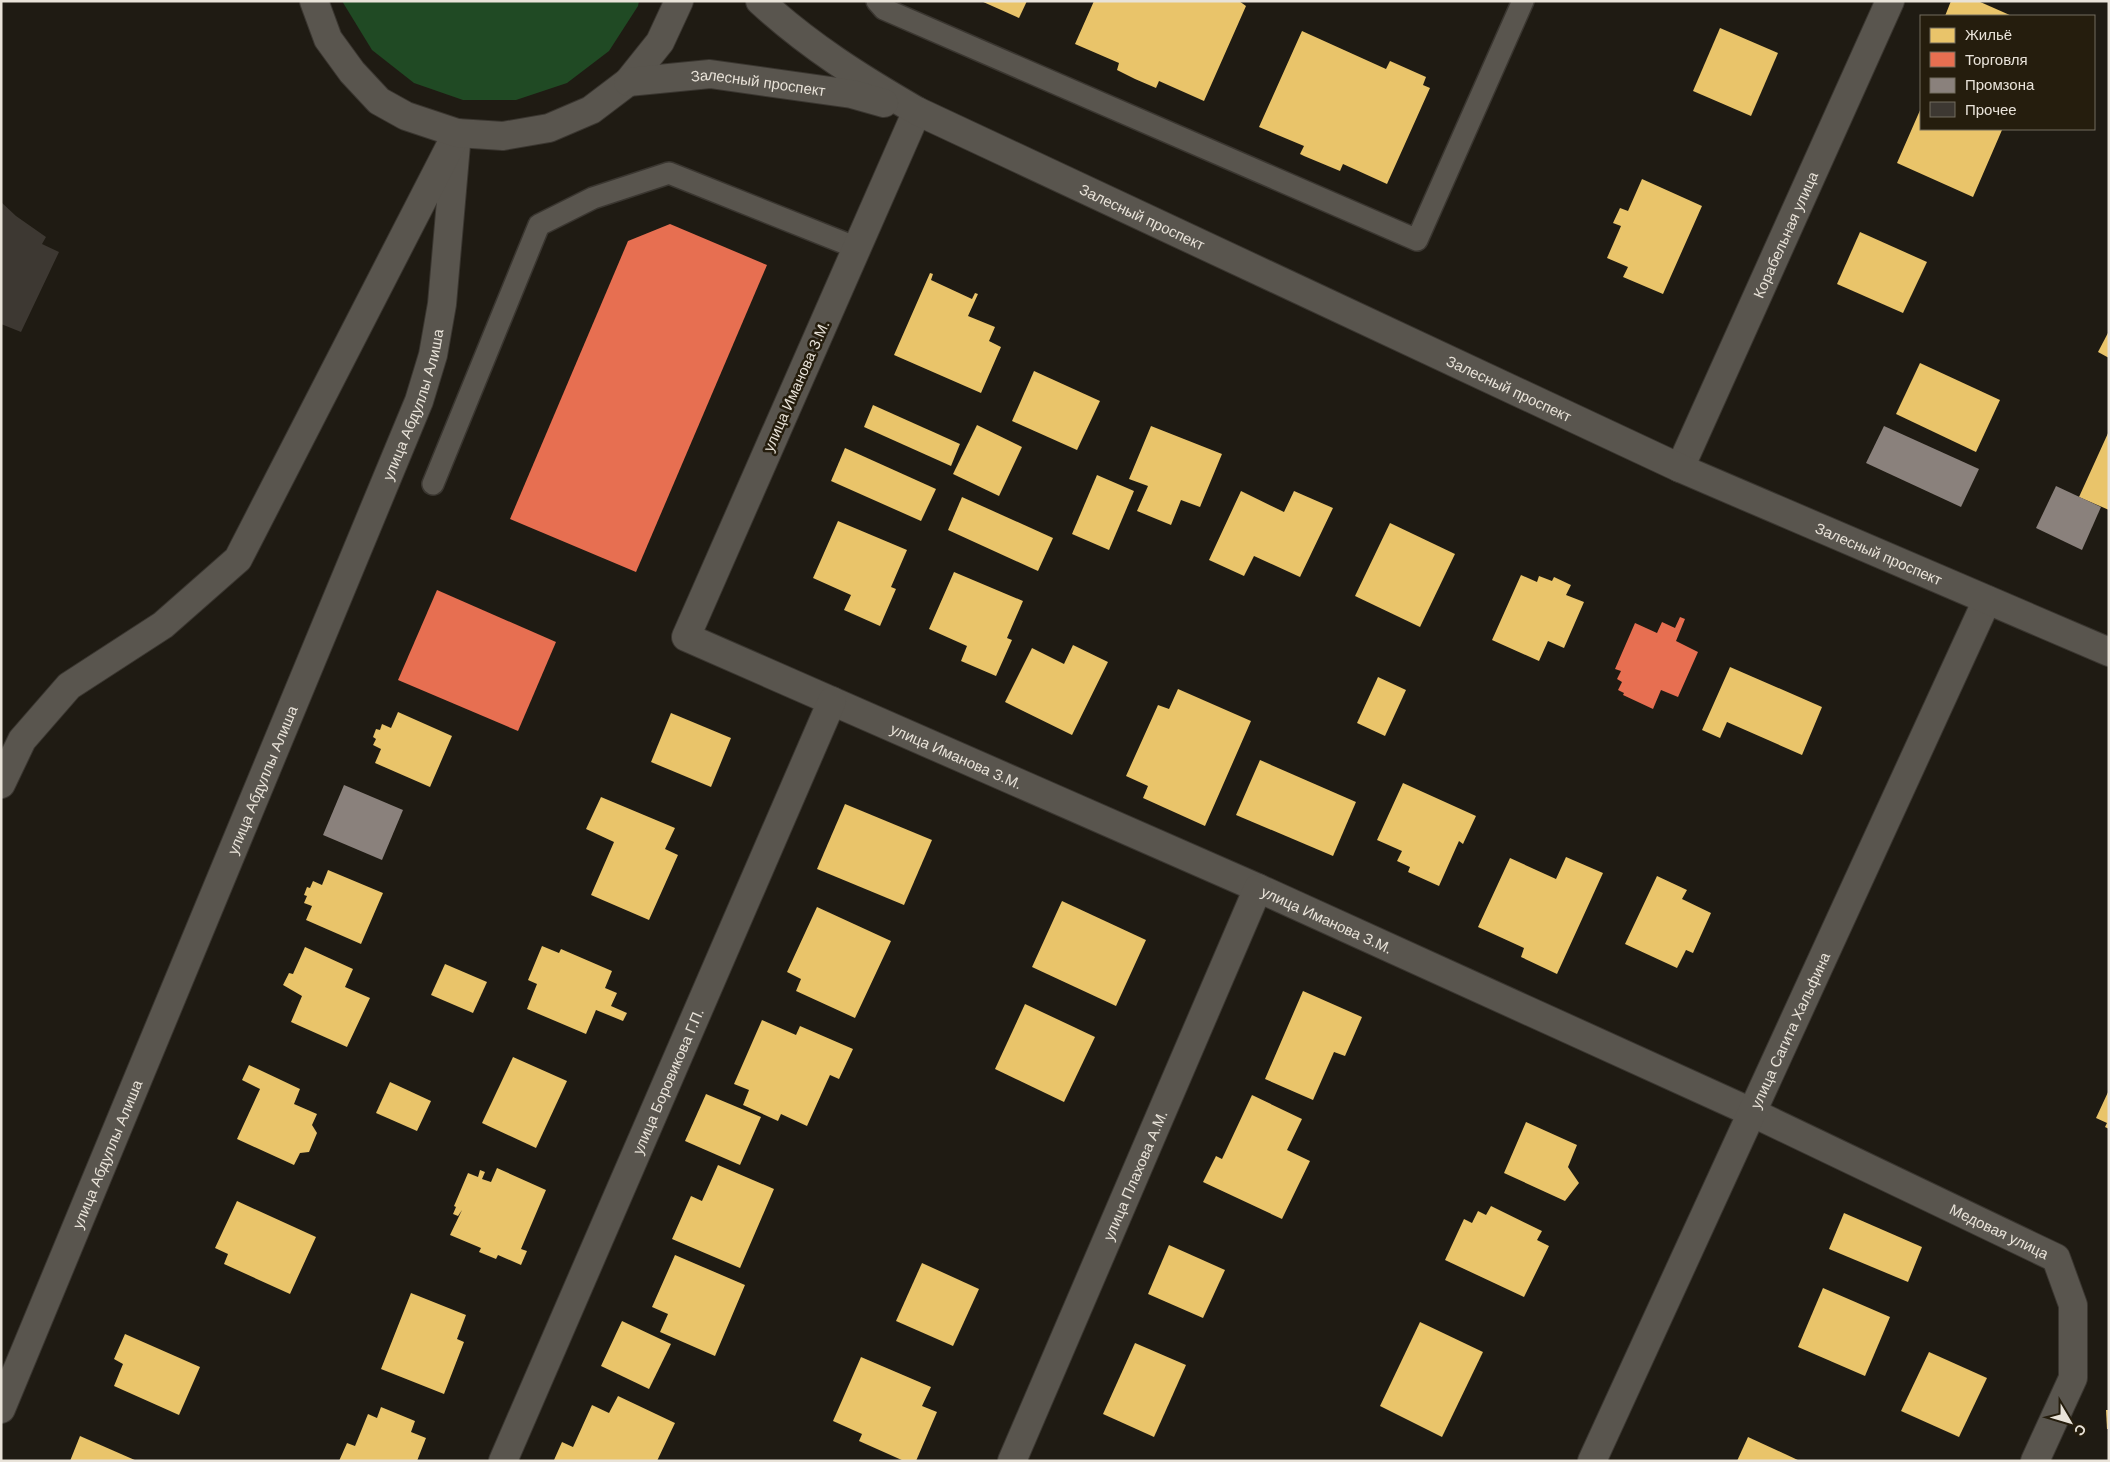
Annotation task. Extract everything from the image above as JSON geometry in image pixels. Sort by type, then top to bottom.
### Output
[{"type":"street","points":[[314,1],[328,39],[352,72],[379,101],[406,116],[457,133],[503,136],[549,128],[591,110],[628,82],[660,42],[678,1]]},
{"type":"street","name":"Залесный проспект","points":[[760,1],[790,28],[856,76],[917,112],[1680,468],[2109,652]]},
{"type":"street","name":"Корабельная улица","points":[[1680,468],[1890,1]]},
{"type":"street","name":"Залесный проспект","points":[[628,82],[710,74],[852,94],[917,112]]},
{"type":"street","name":"улица Иманова З.М.","points":[[917,112],[686,637],[1258,888],[1751,1112]]},
{"type":"street","points":[[1,784],[22,740],[69,686],[163,625],[238,559],[457,133]]},
{"type":"street","name":"улица Абдуллы Алиша","points":[[1,1409],[419,400],[433,354],[442,304],[457,133]]},
{"type":"street","name":"улица Сагита Хальфина","points":[[1592,1461],[1988,600]]},
{"type":"street","name":"улица Боровикова Г.П.","points":[[503,1461],[832,701]]},
{"type":"street","name":"улица Плахова А.М.","points":[[1012,1461],[1258,888]]},
{"type":"street","name":"Медовая улица","points":[[1751,1112],[2056,1258],[2073,1305],[2073,1378],[2036,1461]]},
{"type":"lane","points":[[877,1],[884,9],[1417,240],[1523,1]]},
{"type":"lane","points":[[433,484],[539,225],[593,198],[669,172],[857,248]]},
{"type":"green space","points":[[342,1],[639,1],[638,6],[609,51],[567,83],[516,100],[463,100],[414,83],[372,50]]},
{"type":"building: Жильё","points":[[981,1],[1027,1],[1019,18]]},
{"type":"building: Жильё","points":[[1094,1],[1239,1],[1246,6],[1204,101],[1159,81],[1156,88],[1135,79],[1117,70],[1119,63],[1075,44]]},
{"type":"building: Жильё","points":[[1951,1],[1978,1],[2010,15],[1945,15]]},
{"type":"building: Жильё","points":[[1720,28],[1778,53],[1751,116],[1693,91]]},
{"type":"building: Жильё","points":[[1302,31],[1386,69],[1390,61],[1426,77],[1423,85],[1430,88],[1387,184],[1343,164],[1340,171],[1304,156],[1300,154],[1304,146],[1259,127]]},
{"type":"building: Жильё","points":[[1920,110],[1920,130],[2002,130],[1973,197],[1897,163]]},
{"type":"building: Жильё","points":[[1642,179],[1702,206],[1663,294],[1623,277],[1628,267],[1607,258],[1621,226],[1613,223],[1620,208],[1628,211]]},
{"type":"building: Жильё","points":[[1860,232],[1927,262],[1903,313],[1837,284]]},
{"type":"building: Жильё","points":[[930,273],[933,274],[931,280],[972,299],[975,293],[978,294],[968,316],[995,327],[989,341],[1001,347],[981,393],[894,355]]},
{"type":"building: Жильё","points":[[2109,331],[2109,358],[2098,352]]},
{"type":"building: Жильё","points":[[1920,363],[2000,400],[1976,452],[1896,414]]},
{"type":"building: Жильё","points":[[1034,371],[1100,401],[1077,450],[1012,421]]},
{"type":"building: Жильё","points":[[873,405],[960,444],[951,466],[864,427]]},
{"type":"building: Жильё","points":[[977,425],[1022,447],[999,496],[953,474]]},
{"type":"building: Жильё","points":[[1151,426],[1222,454],[1200,507],[1181,500],[1171,525],[1137,511],[1148,486],[1129,479]]},
{"type":"building: Жильё","points":[[2109,431],[2109,510],[2079,497]]},
{"type":"building: Жильё","points":[[845,448],[936,489],[921,521],[831,481]]},
{"type":"building: Жильё","points":[[1097,475],[1134,491],[1109,550],[1072,534]]},
{"type":"building: Жильё","points":[[1241,491],[1284,512],[1294,491],[1333,508],[1300,577],[1254,556],[1244,576],[1209,560]]},
{"type":"building: Жильё","points":[[962,497],[1053,538],[1038,571],[948,530]]},
{"type":"building: Жильё","points":[[838,521],[907,550],[891,587],[896,589],[880,626],[844,610],[851,595],[813,578]]},
{"type":"building: Жильё","points":[[1390,523],[1455,554],[1420,627],[1355,596]]},
{"type":"building: Жильё","points":[[954,572],[1023,601],[1007,638],[1012,640],[996,676],[961,661],[967,646],[929,629]]},
{"type":"building: Жильё","points":[[1521,575],[1537,582],[1539,576],[1552,581],[1554,577],[1571,585],[1566,595],[1584,602],[1564,648],[1548,641],[1539,661],[1492,640]]},
{"type":"building: Жильё","points":[[1073,645],[1108,662],[1072,735],[1005,702],[1032,648],[1064,664]]},
{"type":"building: Жильё","points":[[1730,667],[1822,707],[1802,755],[1727,722],[1720,738],[1702,730]]},
{"type":"building: Жильё","points":[[1378,677],[1406,690],[1385,736],[1357,723]]},
{"type":"building: Жильё","points":[[1178,689],[1251,721],[1205,826],[1143,798],[1148,786],[1126,776],[1158,705],[1169,709]]},
{"type":"building: Жильё","points":[[398,712],[452,736],[430,787],[375,763],[381,749],[373,745],[376,739],[373,737],[376,729],[380,730],[382,724],[391,728]]},
{"type":"building: Жильё","points":[[671,713],[731,738],[711,787],[651,762]]},
{"type":"building: Жильё","points":[[1260,760],[1356,802],[1333,856],[1236,815]]},
{"type":"building: Жильё","points":[[1403,783],[1476,816],[1463,844],[1459,841],[1439,886],[1408,872],[1410,867],[1397,861],[1402,851],[1377,840]]},
{"type":"building: Жильё","points":[[601,797],[675,828],[665,849],[678,855],[649,920],[591,895],[614,842],[586,829]]},
{"type":"building: Жильё","points":[[845,804],[932,840],[904,905],[817,869]]},
{"type":"building: Жильё","points":[[1566,857],[1603,873],[1557,974],[1521,957],[1524,948],[1478,927],[1510,858],[1556,879]]},
{"type":"building: Жильё","points":[[328,870],[383,893],[361,944],[306,920],[312,906],[304,903],[307,896],[304,895],[307,887],[310,888],[313,881],[322,885]]},
{"type":"building: Жильё","points":[[1657,876],[1687,890],[1682,899],[1711,913],[1693,953],[1686,950],[1677,968],[1625,944]]},
{"type":"building: Жильё","points":[[1062,901],[1146,940],[1116,1006],[1032,967]]},
{"type":"building: Жильё","points":[[817,907],[891,941],[855,1018],[796,991],[801,979],[787,972]]},
{"type":"building: Жильё","points":[[542,946],[559,953],[561,949],[612,971],[605,988],[617,993],[611,1006],[627,1013],[623,1021],[596,1010],[586,1034],[527,1009],[537,984],[528,980]]},
{"type":"building: Жильё","points":[[305,947],[353,969],[345,987],[370,998],[347,1047],[291,1022],[302,996],[283,985],[289,973],[293,974]]},
{"type":"building: Жильё","points":[[445,964],[487,982],[473,1013],[431,995]]},
{"type":"building: Жильё","points":[[1303,991],[1362,1017],[1345,1056],[1334,1052],[1313,1100],[1265,1079]]},
{"type":"building: Жильё","points":[[1025,1004],[1095,1037],[1064,1102],[995,1069]]},
{"type":"building: Жильё","points":[[762,1020],[796,1035],[800,1026],[853,1049],[839,1079],[830,1075],[807,1126],[781,1114],[778,1121],[743,1105],[749,1090],[734,1084]]},
{"type":"building: Жильё","points":[[513,1057],[567,1081],[536,1148],[482,1123]]},
{"type":"building: Жильё","points":[[249,1065],[300,1089],[294,1104],[317,1114],[312,1125],[317,1133],[309,1152],[300,1153],[294,1165],[237,1139],[260,1089],[242,1080]]},
{"type":"building: Жильё","points":[[390,1082],[431,1101],[417,1131],[376,1113]]},
{"type":"building: Жильё","points":[[2109,1090],[2109,1129],[2105,1127],[2107,1123],[2096,1118]]},
{"type":"building: Жильё","points":[[706,1094],[761,1117],[740,1165],[685,1141]]},
{"type":"building: Жильё","points":[[1252,1095],[1302,1119],[1287,1150],[1310,1161],[1282,1219],[1203,1182],[1216,1156],[1222,1159]]},
{"type":"building: Жильё","points":[[1526,1122],[1577,1145],[1568,1167],[1579,1183],[1565,1201],[1504,1173]]},
{"type":"building: Жильё","points":[[718,1165],[774,1189],[740,1268],[672,1239],[691,1196],[702,1201]]},
{"type":"building: Жильё","points":[[497,1168],[546,1190],[521,1249],[527,1251],[521,1265],[498,1255],[496,1259],[479,1252],[481,1248],[450,1235],[462,1210],[458,1216],[453,1214],[456,1207],[454,1206],[468,1173],[478,1177],[480,1170],[485,1172],[482,1179],[491,1182]]},
{"type":"building: Жильё","points":[[237,1201],[316,1237],[290,1294],[224,1264],[228,1254],[215,1248]]},
{"type":"building: Жильё","points":[[1491,1206],[1542,1231],[1537,1240],[1549,1246],[1524,1297],[1445,1260],[1464,1219],[1472,1223],[1478,1211],[1486,1215]]},
{"type":"building: Жильё","points":[[1844,1213],[1922,1247],[1908,1282],[1829,1249]]},
{"type":"building: Жильё","points":[[1169,1245],[1225,1270],[1203,1318],[1148,1294]]},
{"type":"building: Жильё","points":[[675,1255],[745,1285],[715,1356],[660,1332],[668,1314],[652,1307]]},
{"type":"building: Жильё","points":[[922,1263],[979,1289],[953,1346],[896,1321]]},
{"type":"building: Жильё","points":[[1823,1288],[1890,1317],[1865,1376],[1798,1347]]},
{"type":"building: Жильё","points":[[411,1293],[466,1315],[457,1339],[464,1342],[444,1394],[381,1369]]},
{"type":"building: Жильё","points":[[622,1321],[671,1344],[649,1389],[601,1366]]},
{"type":"building: Жильё","points":[[1420,1322],[1483,1352],[1442,1437],[1380,1406]]},
{"type":"building: Жильё","points":[[125,1334],[200,1367],[179,1415],[114,1386],[123,1364],[114,1359]]},
{"type":"building: Жильё","points":[[1135,1343],[1186,1365],[1154,1437],[1103,1414]]},
{"type":"building: Жильё","points":[[1929,1352],[1987,1378],[1959,1437],[1901,1411]]},
{"type":"building: Жильё","points":[[861,1357],[931,1387],[922,1406],[937,1412],[916,1461],[904,1461],[859,1441],[862,1434],[833,1421]]},
{"type":"building: Жильё","points":[[618,1396],[675,1423],[657,1461],[554,1460],[562,1442],[573,1447],[592,1405],[609,1413]]},
{"type":"building: Жильё","points":[[381,1407],[415,1421],[411,1432],[426,1438],[417,1461],[339,1461],[347,1443],[355,1446],[368,1414],[377,1418]]},
{"type":"building: Жильё","points":[[2106,1410],[2109,1410],[2109,1429],[2107,1429]]},
{"type":"building: Жильё","points":[[80,1436],[137,1461],[70,1461]]},
{"type":"building: Жильё","points":[[1748,1437],[1800,1461],[1737,1461]]},
{"type":"building: Торговля","points":[[670,224],[767,265],[636,572],[510,519],[628,241]]},
{"type":"building: Торговля","points":[[437,590],[556,642],[518,731],[398,680]]},
{"type":"building: Торговля","points":[[1680,617],[1685,619],[1676,641],[1698,652],[1678,697],[1661,690],[1653,709],[1623,695],[1624,693],[1618,690],[1622,682],[1617,679],[1621,671],[1615,669],[1635,623],[1657,633],[1662,622],[1675,628]]},
{"type":"building: Промзона","points":[[1884,426],[1979,469],[1961,507],[1866,463]]},
{"type":"building: Промзона","points":[[2056,486],[2101,507],[2082,550],[2036,528]]},
{"type":"building: Промзона","points":[[344,785],[403,810],[382,860],[323,835]]},
{"type":"building: Прочее","points":[[1,202],[16,216],[46,237],[42,244],[59,252],[21,332],[1,324]]}]
